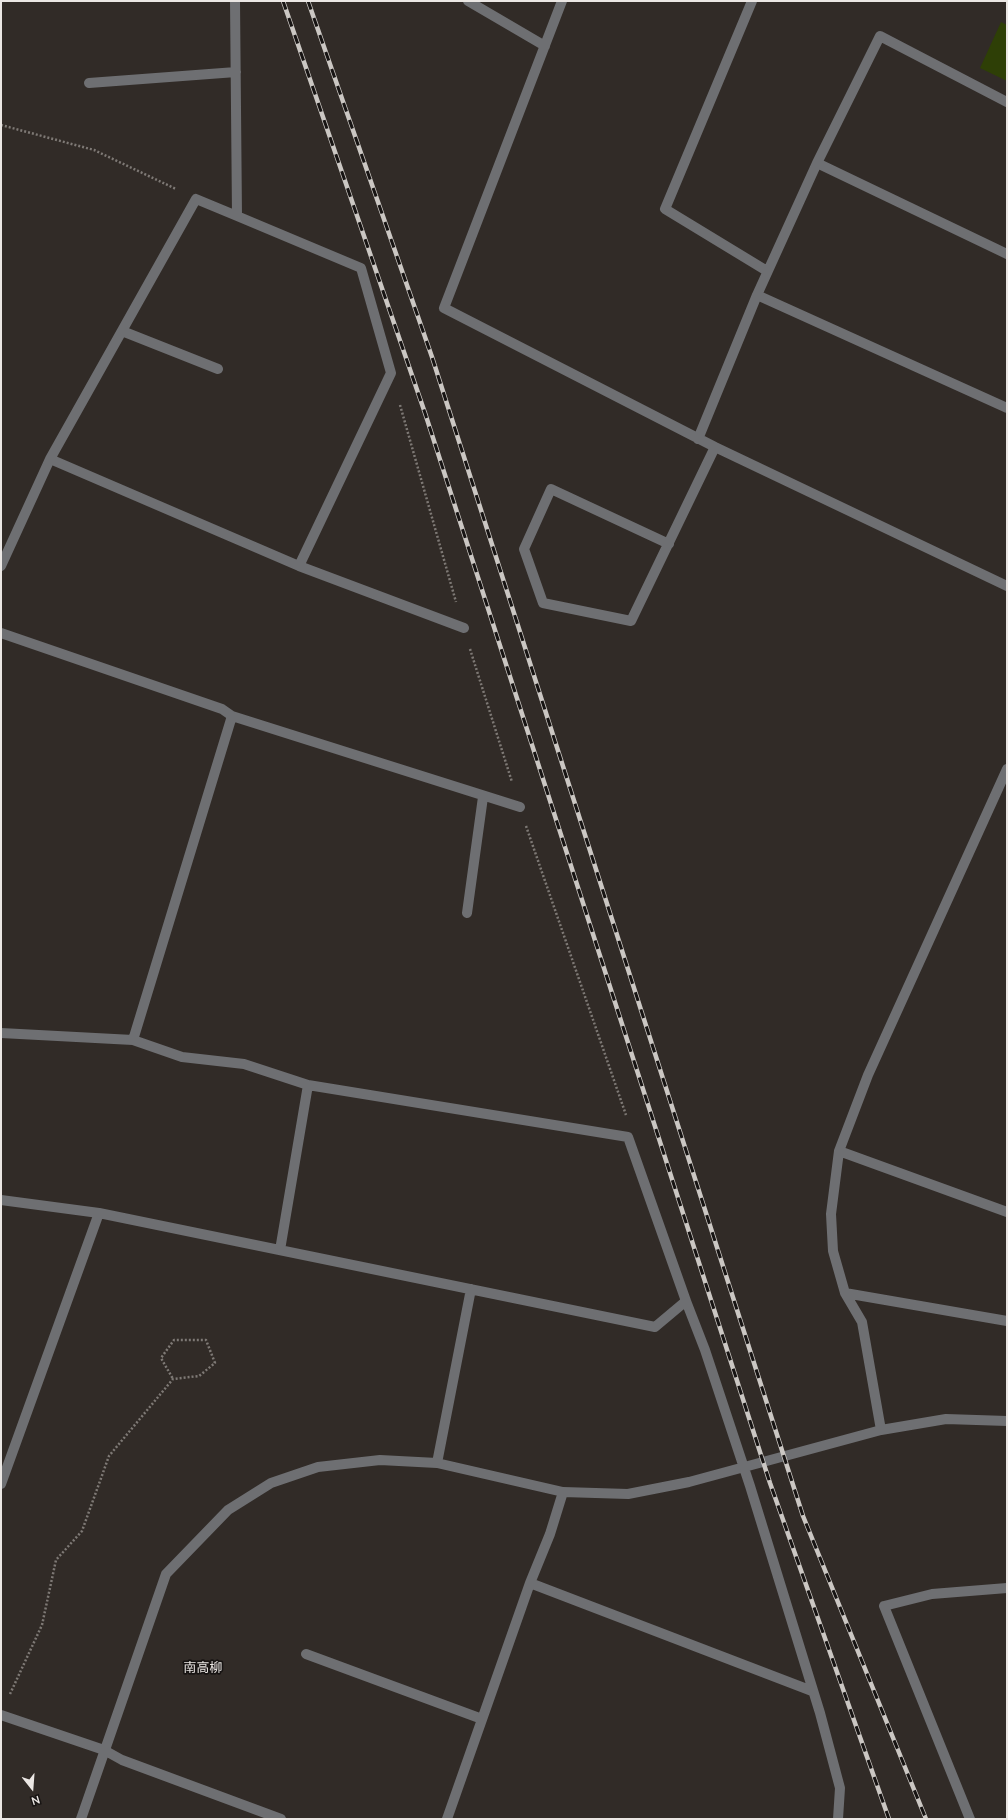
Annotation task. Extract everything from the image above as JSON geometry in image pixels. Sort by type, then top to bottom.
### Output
[{"type":"street","points":[[235,1],[238,216]]},
{"type":"street","points":[[468,1],[545,46]]},
{"type":"street","points":[[562,1],[444,308],[714,447],[1007,586]]},
{"type":"street","points":[[752,1],[665,209],[767,271]]},
{"type":"street","points":[[698,439],[756,295],[817,163],[880,36],[1007,102]]},
{"type":"street","points":[[88,83],[236,72]]},
{"type":"street","points":[[817,163],[1007,254]]},
{"type":"street","points":[[1,566],[50,459],[196,199],[361,268],[391,373],[299,566]]},
{"type":"street","points":[[756,295],[1007,408]]},
{"type":"street","points":[[122,331],[218,369]]},
{"type":"street","points":[[669,544],[551,489],[524,549],[543,603],[632,621],[669,544],[714,447]]},
{"type":"street","points":[[50,459],[299,566],[464,628]]},
{"type":"street","points":[[1,633],[222,709],[232,716],[482,797],[520,807]]},
{"type":"street","points":[[133,1040],[232,716]]},
{"type":"street","points":[[881,1430],[862,1322],[845,1293],[833,1251],[831,1214],[839,1151],[868,1075],[1007,769]]},
{"type":"street","points":[[467,913],[482,797]]},
{"type":"street","points":[[1,1033],[133,1040],[182,1057],[244,1064],[308,1085],[628,1137],[686,1301],[705,1350],[750,1486],[820,1713],[840,1788],[838,1819]]},
{"type":"street","points":[[280,1250],[308,1085]]},
{"type":"street","points":[[839,1151],[1007,1212]]},
{"type":"street","points":[[1,1200],[99,1213],[655,1328],[686,1301]]},
{"type":"street","points":[[1,1484],[99,1213]]},
{"type":"street","points":[[437,1463],[470,1289]]},
{"type":"street","points":[[845,1293],[1007,1320]]},
{"type":"street","points":[[81,1819],[166,1574],[228,1510],[271,1483],[318,1467],[380,1460],[437,1463],[562,1492],[628,1494],[690,1482],[881,1430],[946,1419],[1007,1421]]},
{"type":"street","points":[[447,1819],[530,1583],[550,1534],[562,1492]]},
{"type":"street","points":[[530,1583],[812,1691]]},
{"type":"street","points":[[970,1819],[884,1606],[932,1594],[1007,1588]]},
{"type":"street","points":[[306,1654],[482,1719]]},
{"type":"street","points":[[1,1715],[104,1750],[122,1760],[281,1819]]},
{"type":"path","points":[[1,125],[94,150],[196,199]]},
{"type":"path","points":[[391,373],[464,628],[520,807],[628,1120],[628,1137]]},
{"type":"path","points":[[7,1699],[42,1625],[56,1560],[82,1531],[109,1456],[173,1379],[198,1376],[215,1363],[206,1340],[174,1340],[161,1358],[173,1379]]},
{"type":"green space","points":[[1001,22],[1007,25],[1007,81],[980,68]]},
{"type":"railway","points":[[283,1],[425,413],[770,1483],[889,1819]]},
{"type":"railway","points":[[308,1],[432,357],[803,1516],[926,1819]]},
{"type":"district","name":"南高柳","points":[[203,1669]]}]
